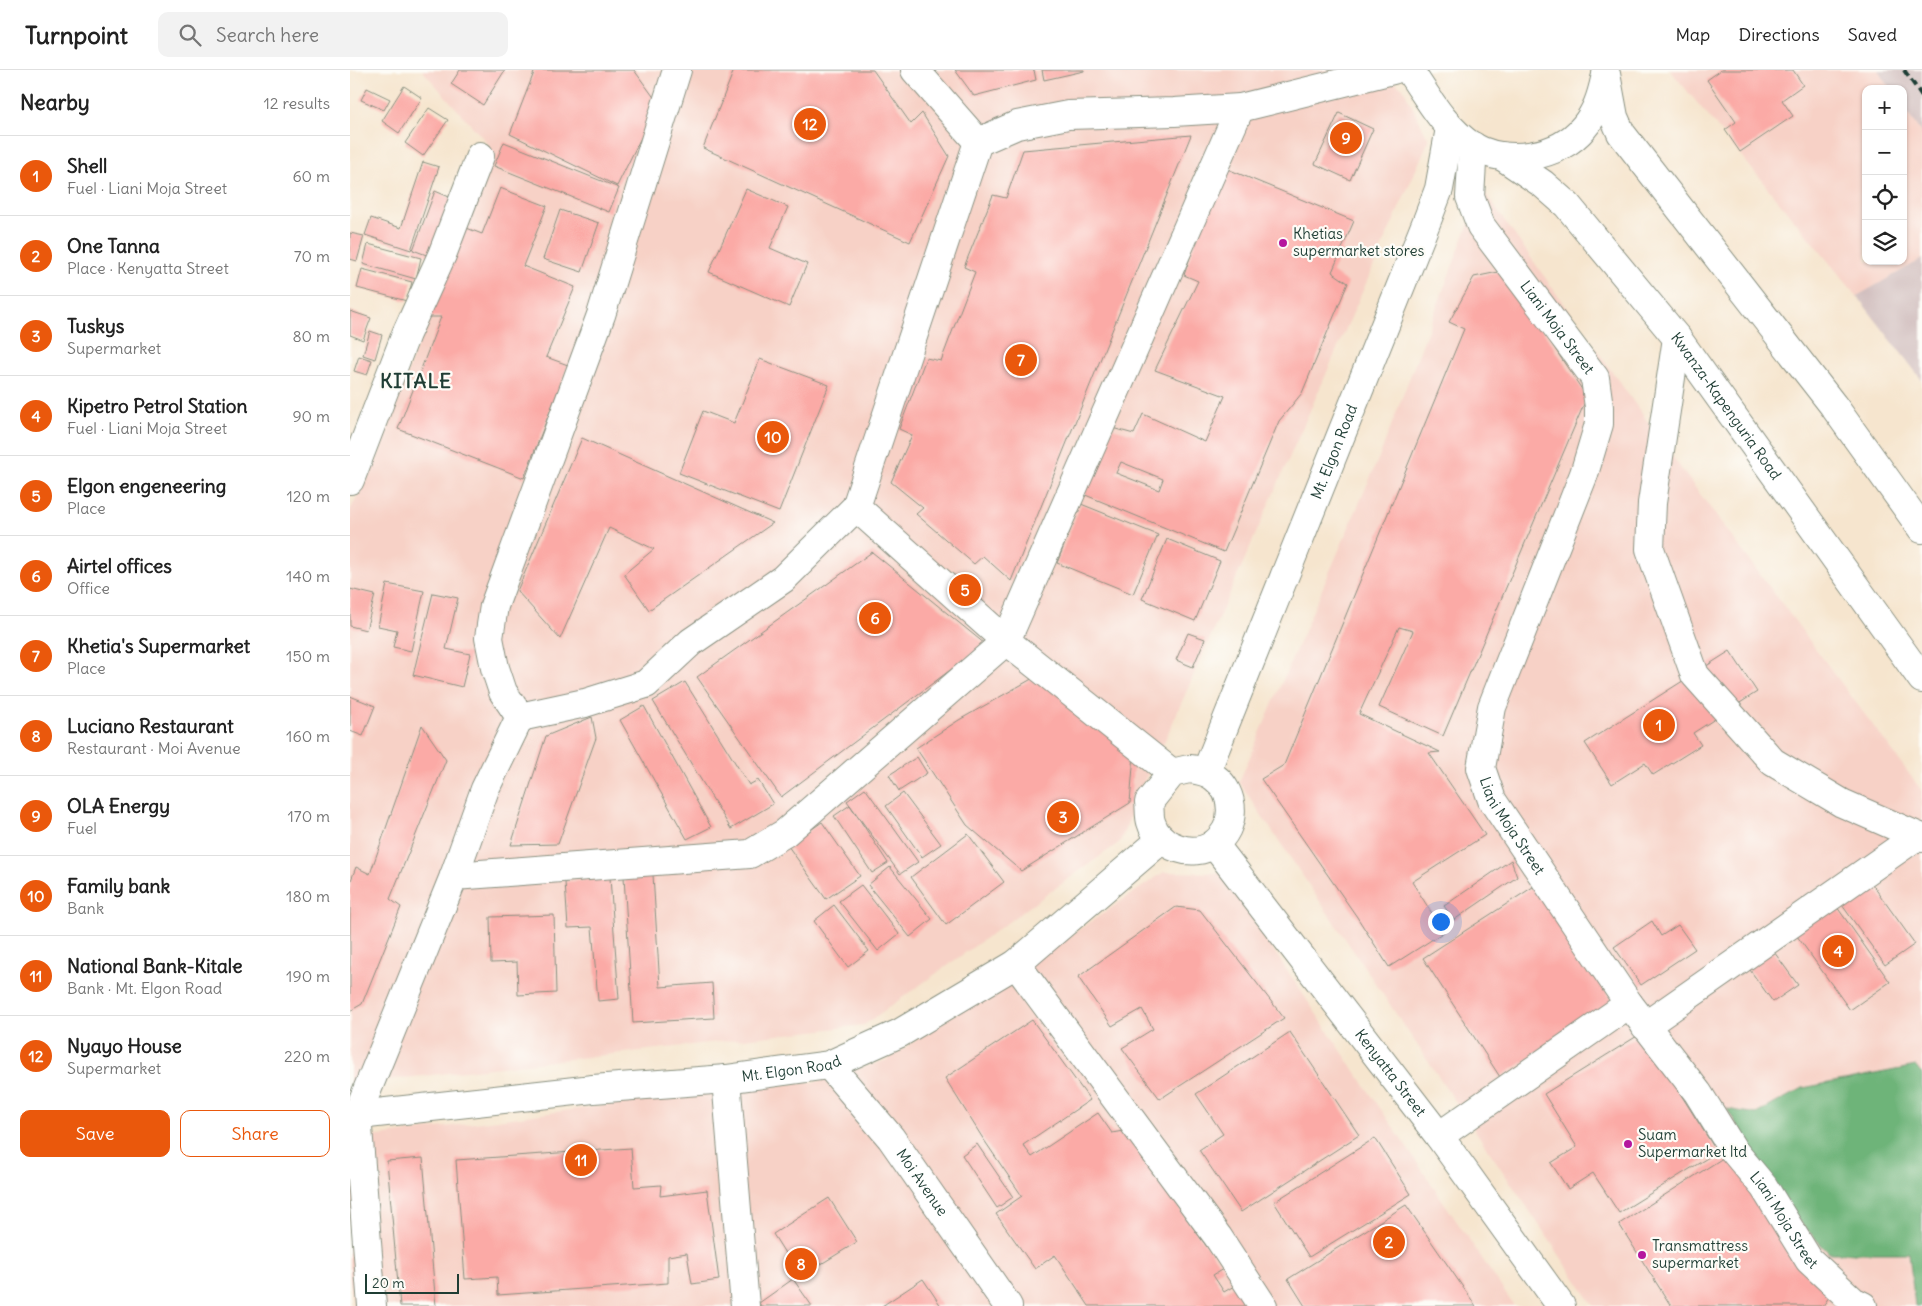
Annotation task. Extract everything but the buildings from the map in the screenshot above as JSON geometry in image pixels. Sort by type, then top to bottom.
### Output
[{"type":"main road","points":[[520,717],[503,692],[495,668],[489,638],[494,606],[601,315],[677,70]]},
{"type":"main road","points":[[915,70],[978,142]]},
{"type":"main road","points":[[520,717],[584,703],[646,684],[691,642],[783,579],[856,507],[978,142],[1017,125],[1068,115],[1240,108],[1393,70]]},
{"type":"main road","points":[[1409,70],[1450,128],[1473,146],[1502,156],[1532,156],[1560,147],[1584,128],[1600,103],[1606,72]]},
{"type":"main road","points":[[1606,72],[1614,117],[1621,133],[1833,404],[1922,529]]},
{"type":"main road","points":[[454,876],[750,854],[786,833],[1006,641],[1240,108]]},
{"type":"main road","name":"Mt. Elgon Road","points":[[1206,772],[1439,189],[1450,128]]},
{"type":"main road","name":"Liani Moja Street","points":[[1473,146],[1470,197],[1481,226],[1595,378],[1599,407],[1599,424],[1584,474],[1492,707],[1481,768],[1492,800],[1637,1015],[1698,1093],[1734,1151],[1764,1187],[1810,1260],[1853,1301],[1863,1306]]},
{"type":"main road","points":[[350,480],[406,334],[442,256],[480,156]]},
{"type":"main road","name":"Kwanza-Kapenguria Road","points":[[1502,156],[1543,184],[1567,205],[1677,338],[1922,680]]},
{"type":"main road","points":[[1677,338],[1652,502],[1650,550],[1695,675],[1773,762],[1842,803],[1920,837]]},
{"type":"main road","points":[[856,507],[1006,641],[1172,773]]},
{"type":"main road","points":[[372,1306],[354,1115],[454,876],[485,789],[520,717]]},
{"type":"main road","points":[[1189,769],[1206,772],[1223,785],[1229,794],[1232,805],[1231,816],[1228,826],[1214,844],[1204,849],[1182,850],[1171,846],[1162,839],[1151,822],[1150,802],[1172,773],[1189,769]]},
{"type":"main road","points":[[1439,1136],[1637,1015],[1920,837]]},
{"type":"main road","name":"Mt. Elgon Road","points":[[354,1115],[593,1089],[726,1079],[829,1065],[900,1033],[1016,964],[1162,839]]},
{"type":"main road","name":"Kenyatta Street","points":[[1214,844],[1439,1136],[1561,1306]]},
{"type":"main road","points":[[1016,964],[1218,1237],[1263,1306]]},
{"type":"main road","name":"Moi Avenue","points":[[829,1065],[891,1138],[1008,1306]]},
{"type":"main road","points":[[726,1079],[745,1306]]},
{"type":"shaded area","points":[[422,70],[1378,70],[1403,88],[1429,140],[1162,747],[1145,779],[1120,842],[864,1025],[350,1083],[350,510],[375,464],[489,145]]},
{"type":"shaded area","points":[[1670,70],[1878,70],[1888,85],[1862,85],[1862,265],[1907,265],[1907,113],[1922,134],[1922,259],[1857,296]]},
{"type":"shaded area","points":[[1878,70],[1922,70],[1922,134],[1907,113],[1907,85],[1888,85]]},
{"type":"shaded area","points":[[1482,189],[1682,470],[1922,791],[1922,1306],[1594,1306],[1239,782],[1380,455]]},
{"type":"shaded area","points":[[1922,259],[1922,380],[1857,296]]},
{"type":"shaded area","points":[[1164,872],[1221,873],[1514,1306],[354,1306],[350,1280],[350,1140],[717,1090],[816,1082],[887,1060]]},
{"type":"green space","points":[[1916,1066],[1922,1074],[1922,1306],[1915,1306],[1909,1253],[1829,1253],[1793,1215],[1727,1109],[1756,1114],[1803,1088]]},
{"type":"railway","points":[[1904,70],[1922,96]]},
{"type":"place","name":"Nyayo House","points":[[810,124]]},
{"type":"place","name":"OLA Energy","points":[[1346,138]]},
{"type":"place","name":"Khetias supermarket stores","points":[[1283,243]]},
{"type":"place","name":"Khetia's Supermarket","points":[[1021,360]]},
{"type":"place","name":"Family bank","points":[[773,437]]},
{"type":"place","name":"Elgon engeneering","points":[[965,590]]},
{"type":"place","name":"Airtel offices","points":[[875,618]]},
{"type":"place","name":"Shell","points":[[1659,725]]},
{"type":"place","name":"Tuskys","points":[[1063,817]]},
{"type":"place","name":"Kipetro Petrol Station","points":[[1838,951]]},
{"type":"place","name":"Suam Supermarket ltd","points":[[1628,1144]]},
{"type":"place","name":"National Bank-Kitale","points":[[581,1160]]},
{"type":"place","name":"One Tanna","points":[[1389,1242]]},
{"type":"place","name":"Transmattress supermarket","points":[[1642,1255]]},
{"type":"place","name":"Luciano Restaurant","points":[[801,1264]]},
{"type":"district","name":"KITALE","points":[[416,381]]}]
